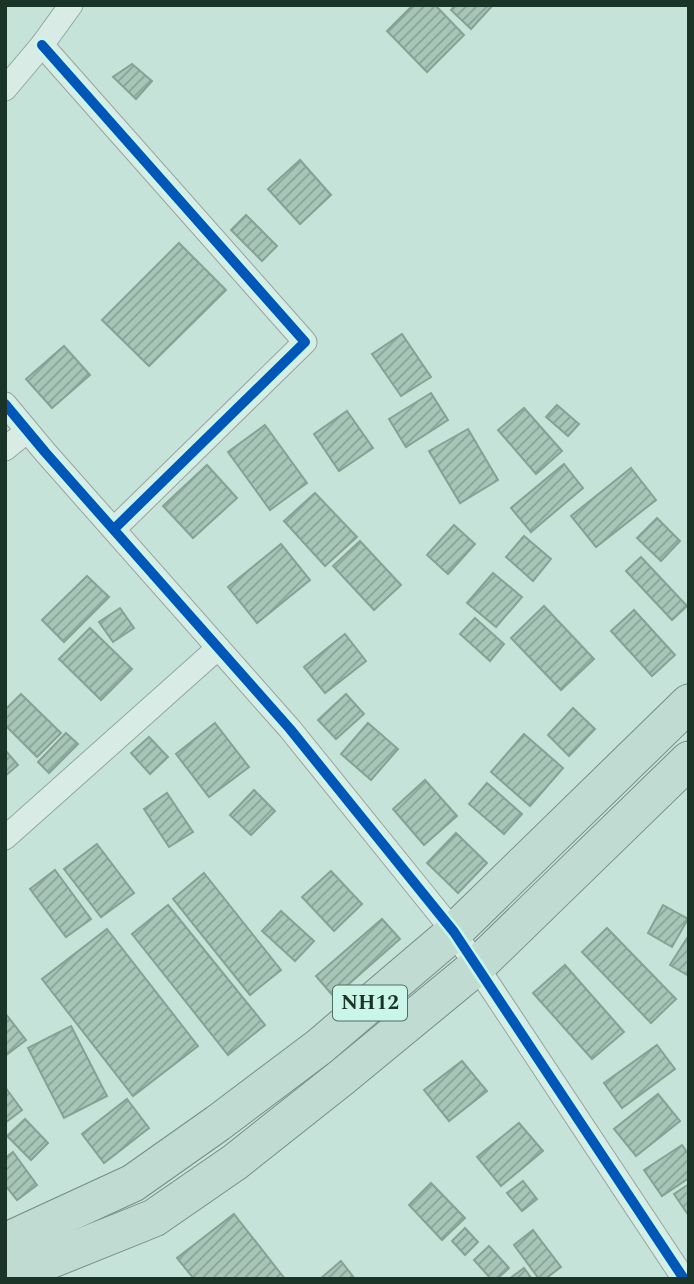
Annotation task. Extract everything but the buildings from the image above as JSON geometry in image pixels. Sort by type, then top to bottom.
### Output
[{"type":"highway","name":"NH12","points":[[5,1242],[132,1183],[319,1047],[454,932],[689,703]]},
{"type":"highway","name":"NH12","points":[[5,1278],[154,1218],[235,1162],[477,966],[689,760]]},
{"type":"street","points":[[5,89],[72,5]]},
{"type":"street","points":[[42,45],[305,342],[114,529]]},
{"type":"street","points":[[5,404],[290,729],[454,932],[684,1279]]},
{"type":"street","points":[[5,449],[27,431]]},
{"type":"street","points":[[5,838],[218,648]]},
{"type":"cycle path","points":[[42,45],[305,342],[114,529]]},
{"type":"cycle path","points":[[5,404],[290,729],[454,932],[684,1279]]}]
